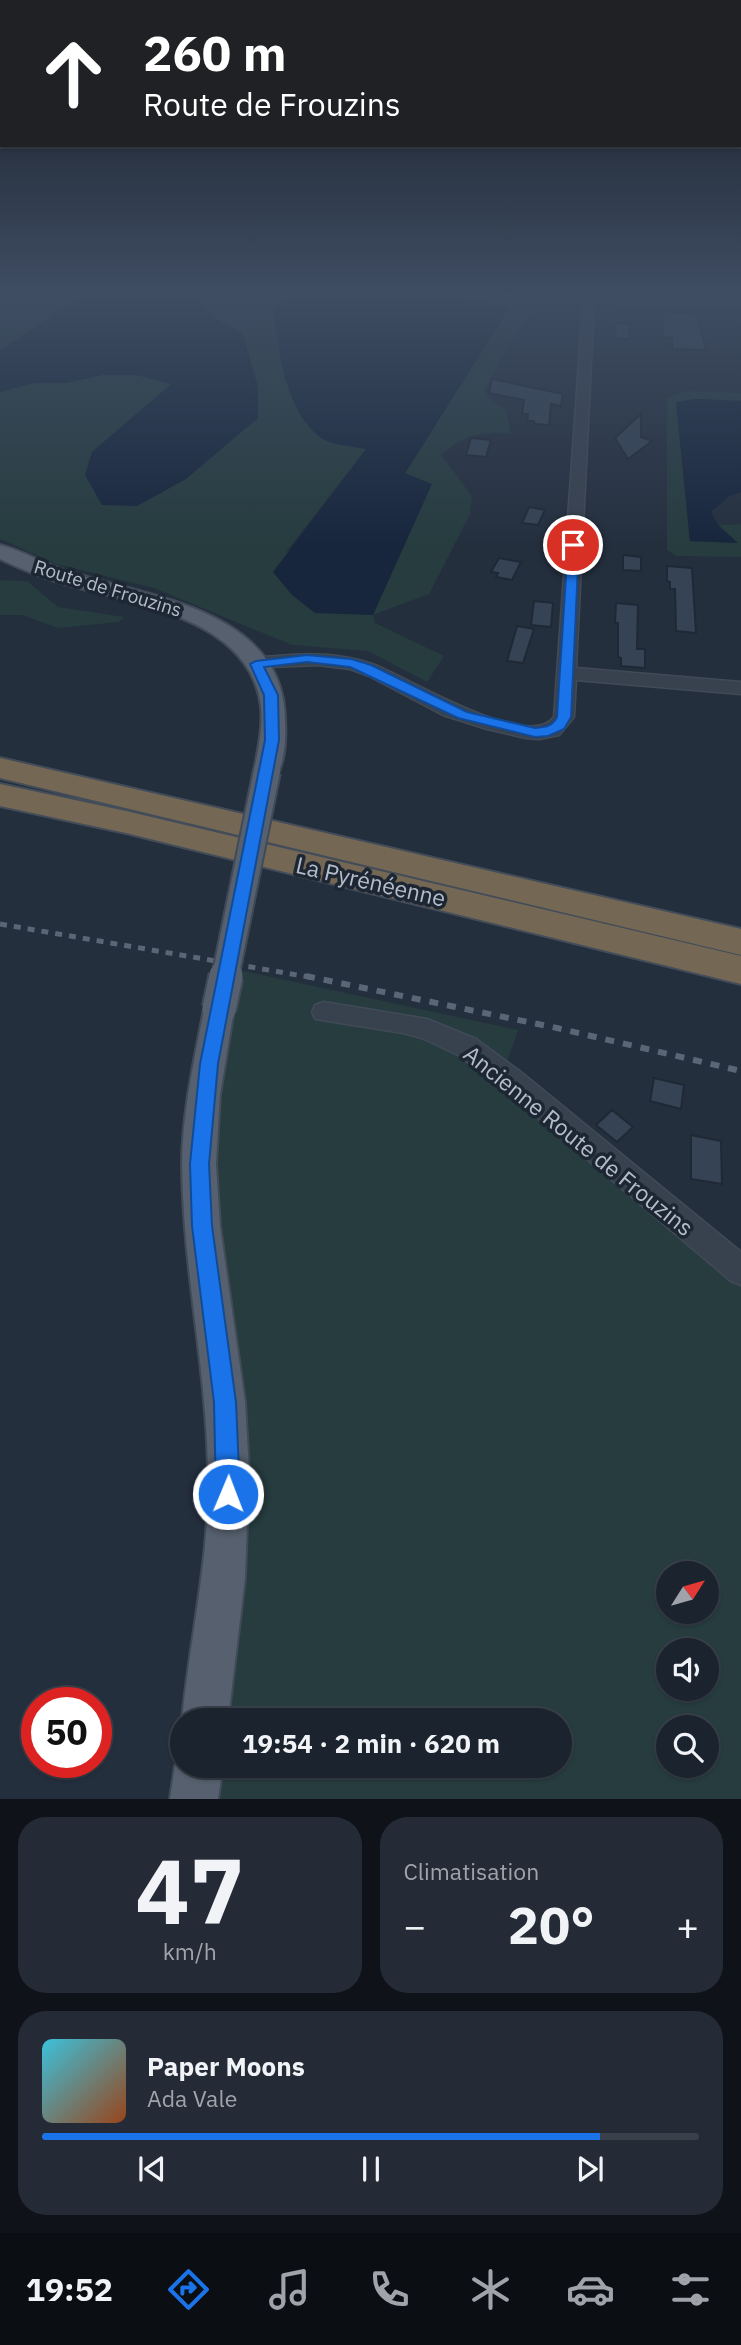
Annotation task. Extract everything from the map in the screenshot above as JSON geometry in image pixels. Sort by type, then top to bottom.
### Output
[{"type":"highway","name":"La Pyrénéenne","points":[[0,768],[741,942]]},
{"type":"highway","name":"La Pyrénéenne","points":[[0,795],[126,822],[741,970]]},
{"type":"main road","name":"Route de Frouzins","points":[[0,551],[71,579],[151,599],[191,613],[229,636],[256,664],[268,685],[273,707],[267,771],[204,1095],[199,1164],[202,1226],[221,1361],[229,1471],[223,1578],[207,1708]]},
{"type":"main road","points":[[194,1799],[197,1778]]},
{"type":"street","points":[[256,664],[307,659],[351,663],[463,715],[535,733],[548,732],[559,726],[564,717],[583,377]]},
{"type":"street","points":[[565,673],[741,688]]},
{"type":"street","name":"Ancienne Route de Frouzins","points":[[324,1012],[403,1023],[427,1029],[467,1047],[523,1089],[741,1271]]},
{"type":"green space","points":[[93,377],[144,377],[172,384],[92,452],[188,377],[284,377],[298,406],[326,441],[366,449],[286,552],[432,485],[405,474],[465,377],[492,377],[485,389],[488,398],[506,410],[511,433],[473,436],[441,455],[472,496],[470,514],[429,594],[373,615],[375,623],[444,656],[427,682],[368,651],[292,645],[154,588],[56,564],[0,539],[0,392],[34,383],[66,383]]},
{"type":"green space","points":[[686,391],[741,393],[741,401],[696,399],[676,402],[690,541],[737,543],[718,525],[741,524],[741,557],[677,556],[667,550],[667,398]]},
{"type":"green space","points":[[0,580],[27,581],[58,607],[124,617],[119,622],[58,628],[22,615],[0,615]]},
{"type":"green space","points":[[239,970],[518,1030],[501,1080],[741,1282],[741,1799],[214,1799],[217,1778],[572,1778],[572,1708],[226,1708],[241,1602],[214,1205],[213,1122]]},
{"type":"water","points":[[0,377],[93,377],[66,383],[34,383],[0,392]]},
{"type":"water","points":[[144,377],[255,377],[258,387],[258,418],[186,479],[137,506],[102,505],[85,475],[92,452],[171,384]]},
{"type":"water","points":[[285,377],[466,377],[405,473],[432,484],[373,615],[315,613],[292,595],[273,572],[366,449],[327,441],[310,428],[292,398]]},
{"type":"water","points":[[696,399],[741,401],[741,492],[729,496],[711,512],[718,525],[738,543],[690,541],[676,402]]},
{"type":"building","points":[[492,379],[563,394],[561,406],[551,404],[549,425],[534,424],[534,421],[527,421],[528,414],[522,414],[524,400],[489,393]]},
{"type":"building","points":[[641,414],[641,437],[652,441],[628,459],[615,438]]},
{"type":"building","points":[[471,438],[491,440],[486,457],[466,455]]},
{"type":"building","points":[[529,507],[545,510],[538,525],[522,523]]},
{"type":"building","points":[[623,555],[641,557],[641,571],[623,570]]},
{"type":"building","points":[[499,558],[521,562],[512,580],[496,577],[498,573],[491,572]]},
{"type":"building","points":[[667,566],[692,568],[696,633],[676,631],[675,589],[670,589],[670,582],[667,581]]},
{"type":"building","points":[[534,601],[553,603],[551,627],[531,625]]},
{"type":"building","points":[[616,603],[638,605],[637,649],[645,649],[645,668],[621,666],[621,658],[618,657],[618,623],[615,623]]},
{"type":"building","points":[[517,626],[534,629],[523,663],[507,661]]},
{"type":"building","points":[[654,1078],[684,1085],[681,1109],[650,1101]]},
{"type":"building","points":[[612,1110],[633,1127],[617,1142],[596,1125]]},
{"type":"building","points":[[691,1135],[721,1141],[722,1184],[691,1179]]},
{"type":"railway","points":[[0,924],[315,978]]},
{"type":"railway","points":[[306,976],[557,1028],[741,1071]]},
{"type":"route","points":[[228,1494],[225,1402],[202,1226],[199,1164],[209,1064],[272,740],[271,695],[256,664],[307,659],[351,663],[463,715],[535,733],[548,732],[559,726],[564,717],[573,545]]}]
